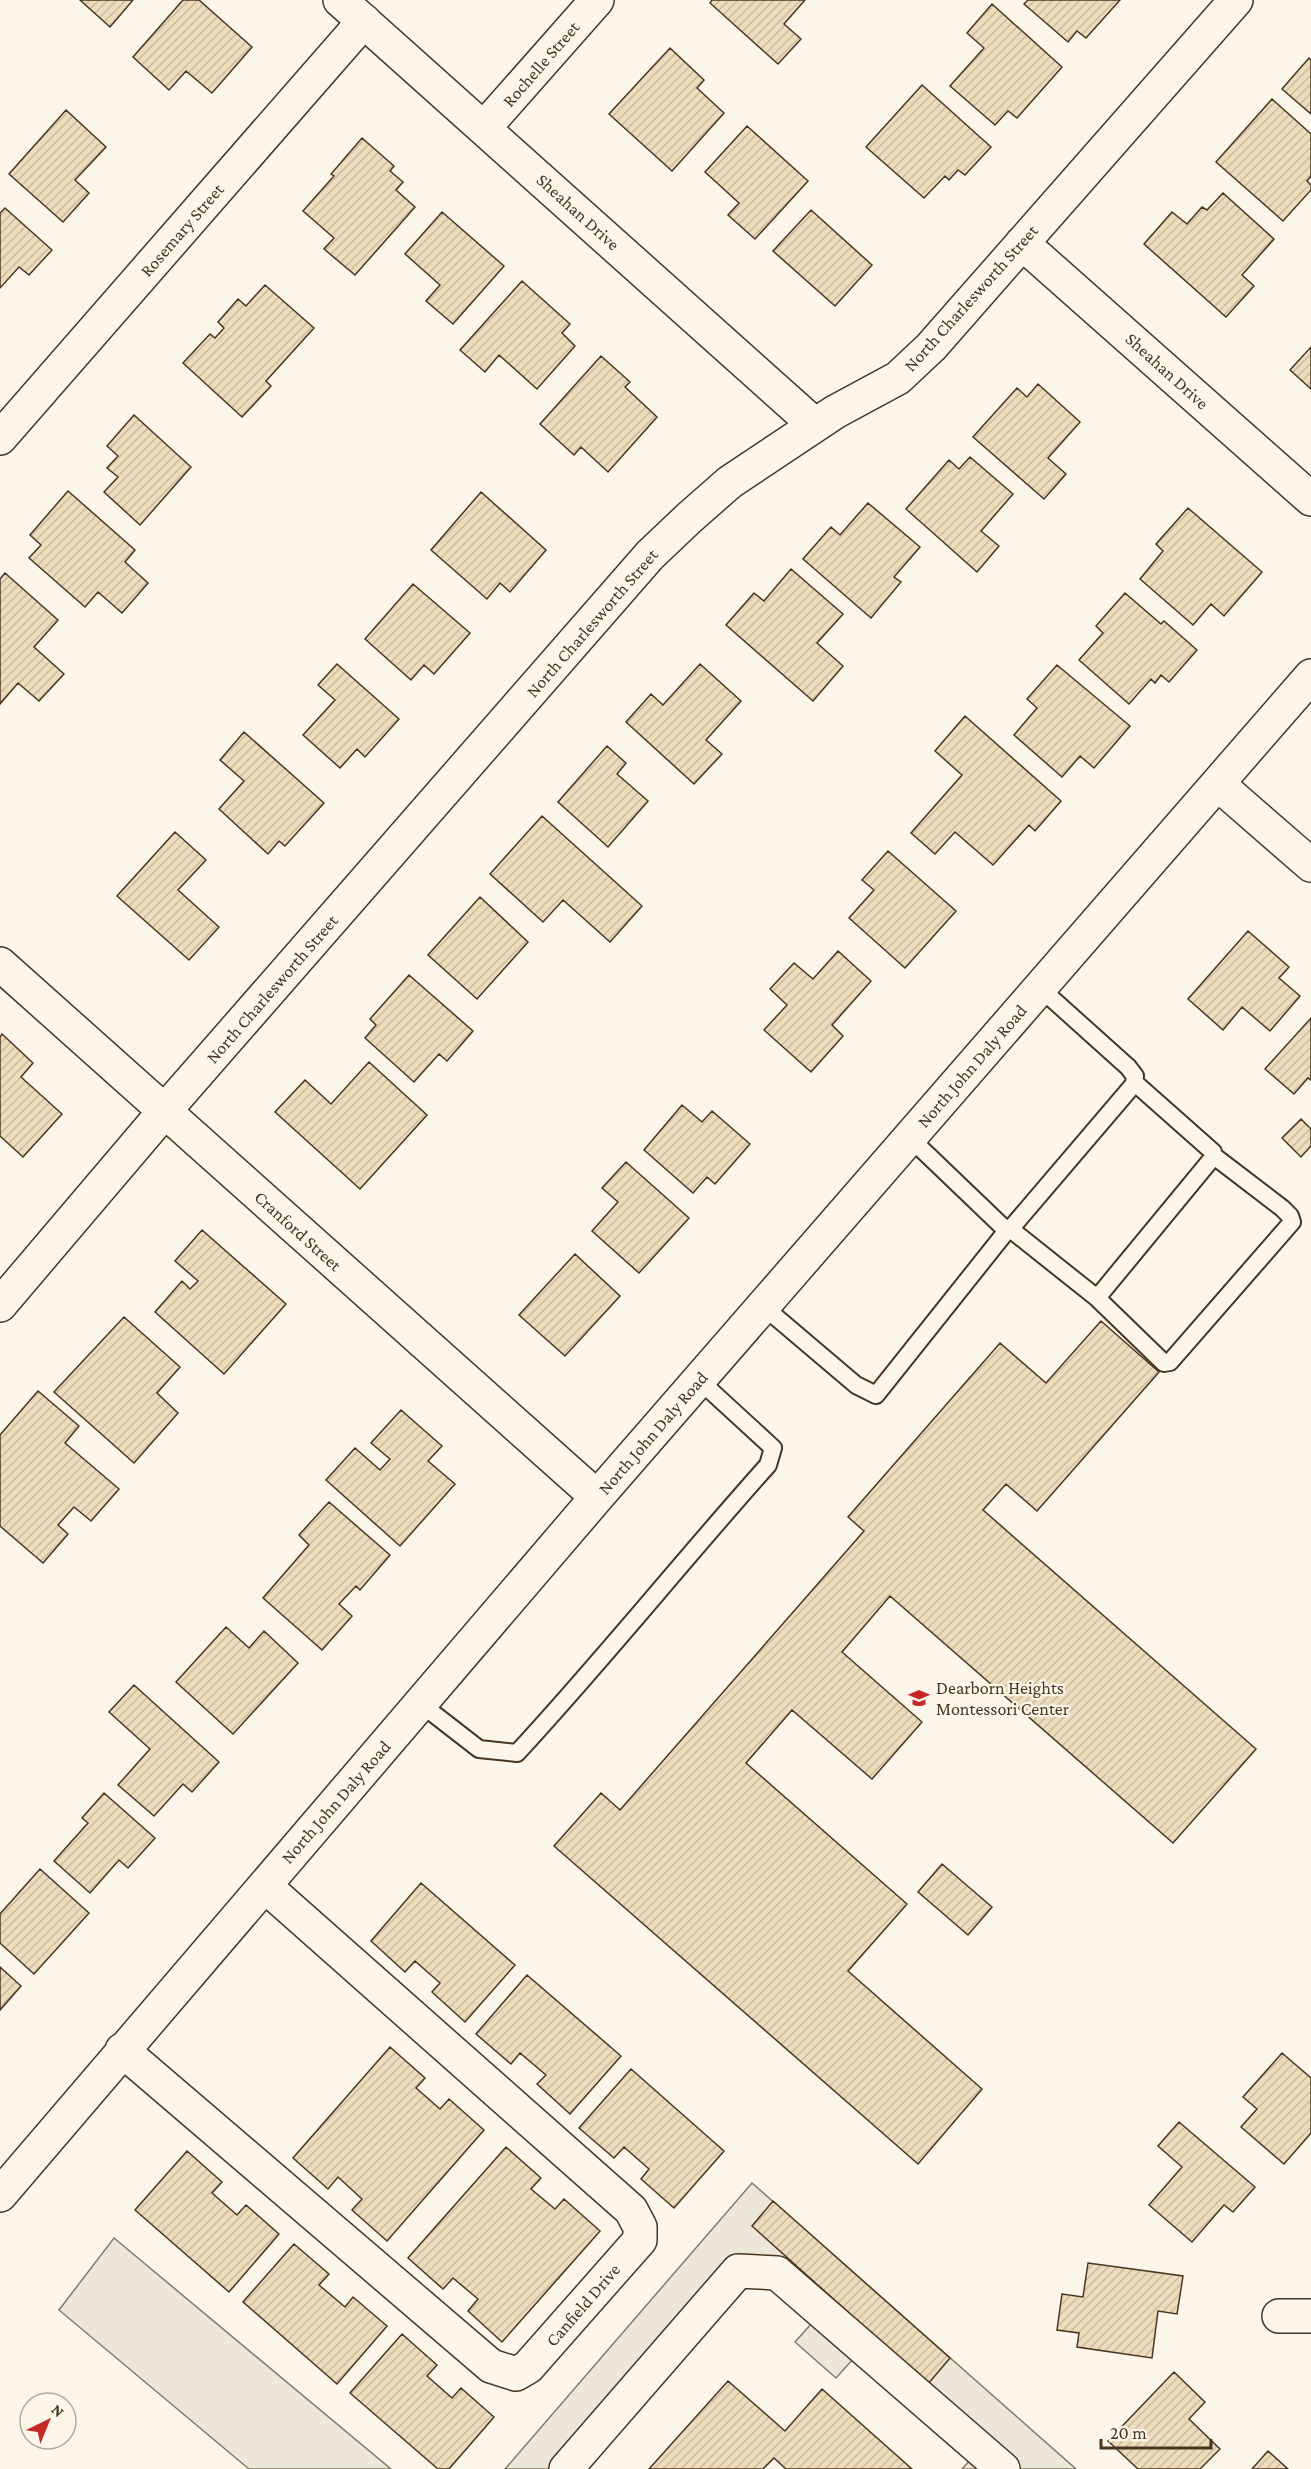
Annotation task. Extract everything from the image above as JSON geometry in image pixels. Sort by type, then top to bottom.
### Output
[{"type":"street","name":"Rochelle Street","points":[[484,128],[597,0]]},
{"type":"street","name":"North Charlesworth Street","points":[[0,1305],[650,555],[730,482],[834,412],[898,378],[931,347],[1236,0]]},
{"type":"street","name":"Sheahan Drive","points":[[352,11],[815,425]]},
{"type":"street","name":"Rosemary Street","points":[[0,438],[352,11]]},
{"type":"street","name":"Sheahan Drive","points":[[1022,243],[1311,499]]},
{"type":"street","name":"North John Daly Road","points":[[0,2195],[597,1497],[1311,676]]},
{"type":"street","points":[[1218,784],[1311,865]]},
{"type":"street","name":"Cranford Street","points":[[0,964],[597,1497]]},
{"type":"street","name":"Canfield Drive","points":[[123,2050],[491,2366],[516,2374],[528,2367],[640,2240],[640,2227],[632,2210],[264,1886]]},
{"type":"street","points":[[566,2469],[738,2271],[777,2273],[1003,2469]]},
{"type":"street","points":[[1279,2316],[1311,2316]]},
{"type":"lane","points":[[764,1306],[856,1385],[876,1395],[1009,1228],[1134,1082],[1135,1076],[1128,1067],[1040,988]]},
{"type":"lane","points":[[910,1138],[1006,1230],[1009,1228],[1097,1298],[1164,1363],[1170,1362],[1292,1222],[1290,1216],[1282,1208],[1214,1156],[1213,1152],[1134,1082]]},
{"type":"lane","points":[[1097,1298],[1214,1156]]},
{"type":"lane","points":[[421,1704],[479,1749],[517,1753],[559,1708],[600,1657],[768,1465],[773,1448],[699,1380]]},
{"type":"shaded area","points":[[752,2183],[1076,2469],[962,2469],[980,2449],[853,2359],[836,2378],[795,2342],[821,2313],[738,2271],[566,2469],[505,2469]]},
{"type":"shaded area","points":[[114,2238],[391,2469],[249,2469],[59,2310]]},
{"type":"building","points":[[80,0],[133,0],[110,27]]},
{"type":"building","points":[[183,0],[199,0],[252,47],[212,93],[186,71],[169,90],[133,57]]},
{"type":"building","points":[[712,0],[805,0],[784,24],[801,39],[778,64],[710,3]]},
{"type":"building","points":[[1028,0],[1120,0],[1086,38],[1077,31],[1068,42],[1024,4]]},
{"type":"building","points":[[992,4],[1062,67],[1017,118],[1008,111],[995,125],[950,86],[984,48],[967,33]]},
{"type":"building","points":[[670,48],[704,80],[697,88],[724,113],[672,171],[609,114]]},
{"type":"building","points":[[1309,58],[1311,60],[1311,114],[1282,89]]},
{"type":"building","points":[[922,85],[991,147],[965,175],[958,170],[949,180],[945,176],[924,198],[866,147]]},
{"type":"building","points":[[1272,99],[1311,134],[1311,176],[1307,181],[1311,185],[1311,190],[1283,221],[1216,162]]},
{"type":"building","points":[[66,110],[106,147],[75,180],[89,193],[63,222],[9,174]]},
{"type":"building","points":[[747,126],[808,181],[755,239],[728,215],[739,203],[705,172]]},
{"type":"building","points":[[362,138],[394,166],[390,171],[403,182],[396,190],[415,207],[355,275],[324,249],[334,238],[303,211],[334,176],[331,174]]},
{"type":"building","points":[[1223,193],[1274,239],[1242,275],[1254,286],[1226,317],[1144,244],[1172,212],[1187,224],[1202,207],[1207,210]]},
{"type":"building","points":[[5,208],[52,250],[29,275],[19,267],[0,288],[0,213]]},
{"type":"building","points":[[811,210],[872,265],[835,306],[773,251]]},
{"type":"building","points":[[442,212],[504,266],[453,324],[426,301],[440,285],[405,254]]},
{"type":"building","points":[[522,281],[570,324],[562,333],[575,346],[537,389],[499,355],[485,372],[460,350]]},
{"type":"building","points":[[265,285],[314,328],[266,381],[271,386],[242,417],[183,363],[210,334],[215,338],[224,328],[218,322],[238,299],[246,306]]},
{"type":"building","points":[[1311,347],[1311,389],[1290,370]]},
{"type":"building","points":[[601,356],[630,382],[625,387],[657,417],[608,472],[581,447],[574,455],[540,424]]},
{"type":"building","points":[[1038,384],[1080,422],[1048,458],[1066,474],[1044,499],[973,437],[1017,388],[1027,397]]},
{"type":"building","points":[[134,415],[191,467],[140,525],[104,492],[118,477],[107,468],[118,456],[107,446]]},
{"type":"building","points":[[970,457],[1013,494],[981,531],[999,546],[977,572],[906,509],[949,460],[959,469]]},
{"type":"building","points":[[68,491],[135,550],[125,562],[148,583],[122,613],[98,592],[85,607],[29,558],[41,545],[30,535]]},
{"type":"building","points":[[481,492],[546,550],[510,592],[500,583],[487,599],[431,550]]},
{"type":"building","points":[[868,503],[920,547],[894,577],[901,582],[871,618],[803,559],[831,527],[840,535]]},
{"type":"building","points":[[1188,508],[1262,572],[1224,616],[1211,604],[1193,625],[1140,579],[1163,551],[1156,544]]},
{"type":"building","points":[[791,569],[843,614],[817,643],[843,666],[813,701],[726,625],[754,593],[764,601]]},
{"type":"building","points":[[5,573],[58,620],[34,647],[64,674],[39,701],[18,683],[0,704],[0,579]]},
{"type":"building","points":[[413,584],[470,633],[434,674],[424,665],[411,680],[365,639]]},
{"type":"building","points":[[1125,593],[1161,624],[1164,621],[1197,650],[1169,682],[1161,675],[1155,683],[1151,679],[1129,704],[1079,660],[1103,633],[1096,626]]},
{"type":"building","points":[[337,664],[399,719],[365,757],[357,749],[340,768],[303,735],[335,700],[318,685]]},
{"type":"building","points":[[700,664],[741,701],[706,740],[722,754],[694,784],[626,722],[651,694],[663,705]]},
{"type":"building","points":[[1057,665],[1130,726],[1094,768],[1080,756],[1062,777],[1014,735],[1037,708],[1027,699]]},
{"type":"building","points":[[965,716],[1061,801],[1035,831],[1029,825],[993,865],[955,832],[935,854],[911,833],[962,775],[935,751]]},
{"type":"building","points":[[244,732],[324,803],[285,846],[279,841],[268,854],[219,809],[244,781],[220,760]]},
{"type":"building","points":[[607,746],[626,763],[617,774],[648,801],[608,847],[558,802]]},
{"type":"building","points":[[542,816],[642,906],[610,942],[563,900],[543,922],[490,874]]},
{"type":"building","points":[[175,832],[206,860],[178,890],[219,927],[189,960],[117,896]]},
{"type":"building","points":[[888,851],[956,911],[905,968],[849,918],[874,890],[862,880]]},
{"type":"building","points":[[480,897],[528,942],[477,999],[428,955]]},
{"type":"building","points":[[1248,931],[1289,967],[1279,978],[1300,996],[1270,1031],[1242,1007],[1223,1030],[1188,999]]},
{"type":"building","points":[[838,951],[871,981],[832,1025],[843,1036],[811,1072],[764,1030],[787,1005],[770,989],[794,963],[813,979]]},
{"type":"building","points":[[409,975],[473,1031],[447,1061],[439,1054],[414,1082],[365,1038],[376,1025],[370,1019]]},
{"type":"building","points":[[1311,1018],[1311,1080],[1308,1078],[1294,1094],[1265,1069]]},
{"type":"building","points":[[2,1034],[33,1063],[21,1077],[62,1114],[23,1157],[0,1136],[0,1037]]},
{"type":"building","points":[[369,1062],[427,1115],[360,1189],[275,1112],[305,1080],[331,1104]]},
{"type":"building","points":[[682,1105],[702,1122],[712,1111],[750,1144],[715,1184],[707,1177],[693,1193],[644,1150]]},
{"type":"building","points":[[1301,1119],[1311,1129],[1311,1146],[1301,1157],[1282,1138]]},
{"type":"building","points":[[626,1162],[689,1218],[639,1273],[592,1231],[618,1202],[602,1188]]},
{"type":"building","points":[[202,1230],[286,1304],[224,1374],[155,1312],[182,1281],[190,1289],[198,1281],[175,1261]]},
{"type":"building","points":[[575,1254],[620,1296],[565,1356],[519,1315]]},
{"type":"building","points":[[124,1317],[180,1367],[157,1393],[178,1413],[134,1463],[54,1392]]},
{"type":"building","points":[[1101,1321],[1159,1372],[1037,1511],[1006,1484],[983,1510],[1256,1749],[1173,1843],[890,1596],[842,1652],[922,1722],[872,1779],[792,1710],[746,1763],[907,1904],[848,1971],[982,2089],[918,2164],[554,1846],[601,1793],[620,1810],[864,1531],[848,1517],[1000,1343],[1046,1383]]},
{"type":"building","points":[[38,1391],[79,1426],[65,1443],[119,1489],[91,1521],[74,1507],[58,1525],[68,1534],[43,1563],[0,1526],[0,1435]]},
{"type":"building","points":[[401,1410],[442,1446],[428,1461],[455,1484],[400,1546],[326,1480],[355,1448],[380,1470],[390,1459],[371,1443]]},
{"type":"building","points":[[329,1502],[390,1555],[360,1590],[356,1586],[339,1604],[352,1616],[322,1650],[263,1598],[309,1545],[299,1535]]},
{"type":"building","points":[[226,1627],[249,1648],[264,1631],[298,1663],[233,1734],[176,1682]]},
{"type":"building","points":[[134,1685],[219,1762],[192,1792],[183,1784],[154,1816],[118,1785],[150,1749],[109,1712]]},
{"type":"building","points":[[104,1793],[155,1838],[128,1868],[119,1860],[90,1893],[54,1861],[88,1823],[82,1818]]},
{"type":"building","points":[[942,1864],[992,1907],[968,1935],[918,1892]]},
{"type":"building","points":[[40,1869],[89,1913],[34,1974],[0,1943],[0,1914]]},
{"type":"building","points":[[421,1883],[515,1965],[465,2022],[432,1992],[440,1983],[415,1961],[405,1972],[371,1941]]},
{"type":"building","points":[[0,1967],[21,1986],[0,2010]]},
{"type":"building","points":[[527,1975],[621,2056],[570,2114],[537,2084],[546,2075],[520,2053],[511,2064],[476,2034]]},
{"type":"building","points":[[390,2047],[425,2078],[416,2088],[440,2109],[449,2099],[484,2130],[387,2241],[352,2210],[362,2199],[338,2177],[328,2189],[293,2158]]},
{"type":"building","points":[[1282,2053],[1311,2078],[1311,2133],[1284,2164],[1241,2127],[1257,2109],[1243,2097]]},
{"type":"building","points":[[631,2069],[724,2151],[674,2208],[641,2179],[649,2169],[624,2147],[614,2158],[579,2128]]},
{"type":"building","points":[[1179,2122],[1255,2187],[1233,2212],[1224,2205],[1192,2242],[1149,2205],[1182,2167],[1158,2146]]},
{"type":"building","points":[[506,2147],[541,2178],[531,2189],[555,2209],[564,2199],[600,2231],[502,2342],[468,2311],[478,2299],[453,2278],[443,2289],[408,2258]]},
{"type":"building","points":[[187,2151],[222,2182],[212,2193],[237,2215],[246,2205],[279,2234],[229,2292],[135,2210]]},
{"type":"building","points":[[773,2201],[950,2358],[928,2384],[752,2226]]},
{"type":"building","points":[[294,2244],[329,2274],[319,2285],[345,2307],[353,2297],[387,2326],[337,2384],[243,2302]]},
{"type":"building","points":[[1088,2263],[1183,2276],[1177,2314],[1158,2311],[1152,2358],[1077,2347],[1079,2333],[1057,2330],[1062,2294],[1083,2297]]},
{"type":"building","points":[[402,2334],[437,2365],[427,2376],[452,2398],[461,2388],[494,2417],[449,2469],[438,2469],[350,2393]]},
{"type":"building","points":[[1174,2372],[1205,2402],[1189,2419],[1220,2449],[1200,2469],[1138,2469],[1108,2441]]},
{"type":"building","points":[[728,2381],[785,2431],[822,2389],[912,2469],[786,2469],[774,2458],[763,2469],[649,2469]]},
{"type":"building","points":[[1268,2451],[1288,2469],[1252,2469]]},
{"type":"place","name":"Dearborn Heights Montessori Center","points":[[919,1698]]}]
